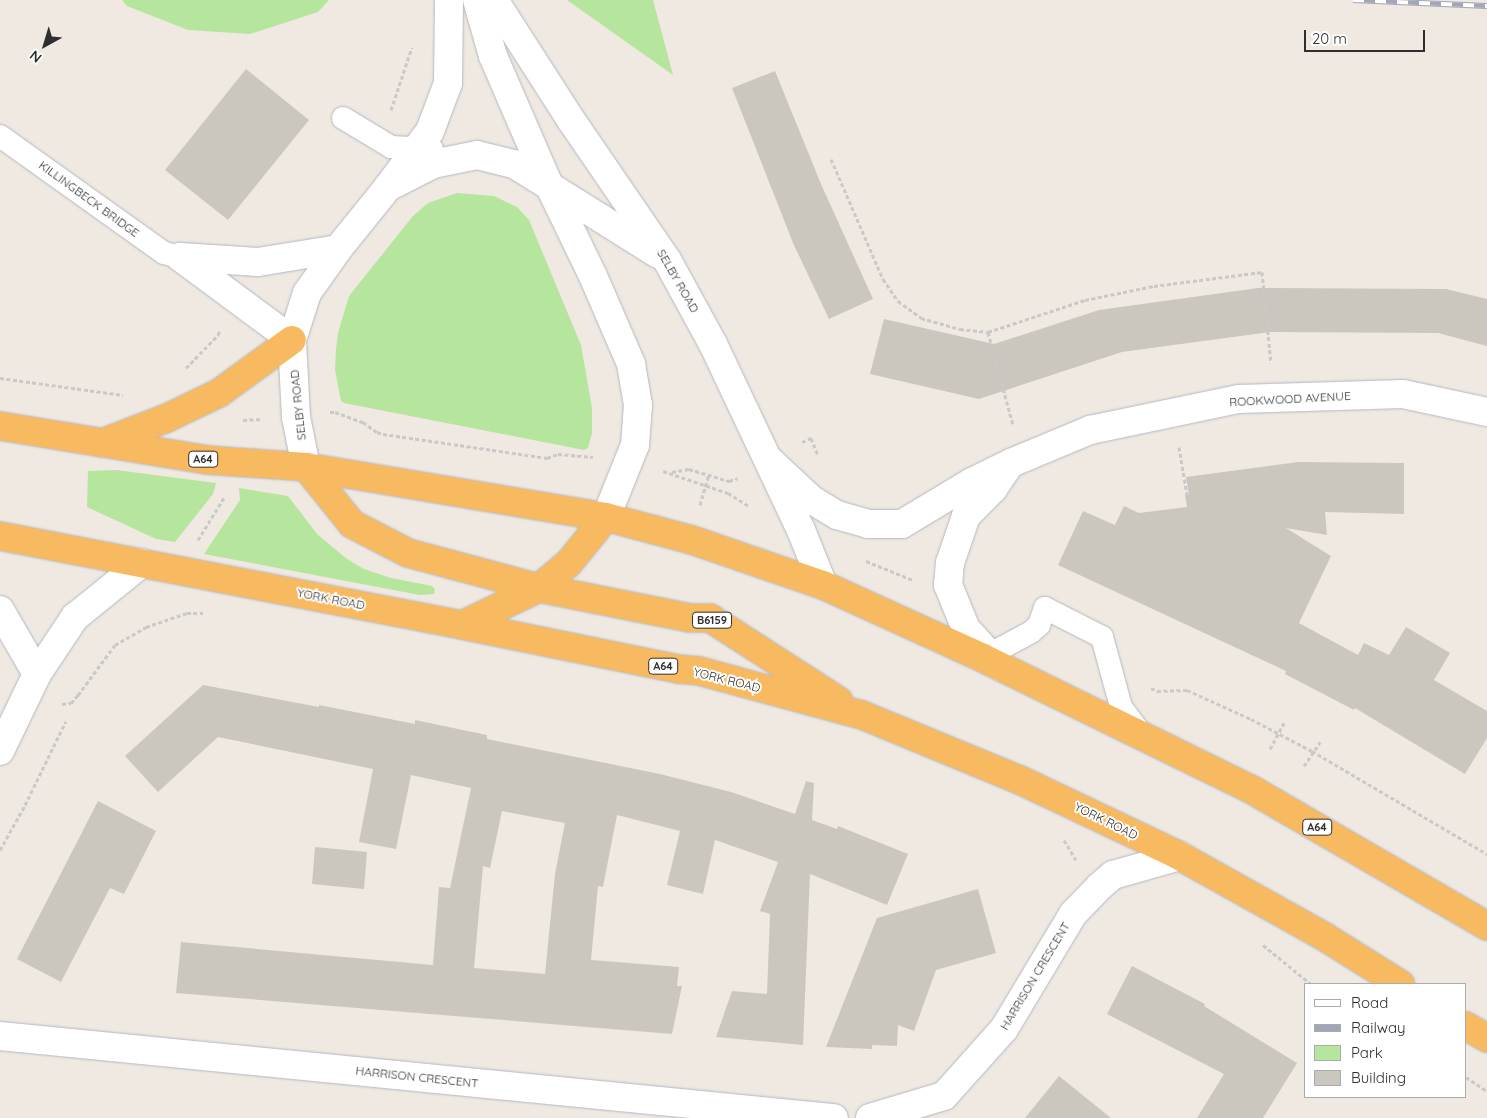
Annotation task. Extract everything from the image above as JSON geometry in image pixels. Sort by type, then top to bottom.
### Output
[{"type":"highway","points":[[100,443],[167,418],[219,393],[292,340]]},
{"type":"highway","name":"A64","points":[[0,426],[231,462],[306,467],[606,517],[692,540],[822,585],[992,660],[1254,791],[1487,926]]},
{"type":"highway","name":"B6159","points":[[306,467],[352,524],[408,553],[539,588],[690,618],[710,618],[862,715]]},
{"type":"highway","points":[[462,625],[539,588],[568,564],[606,517]]},
{"type":"highway","name":"YORK ROAD","points":[[0,536],[462,625],[678,669],[699,671],[862,715],[1020,780],[1180,856],[1325,937],[1398,983]]},
{"type":"highway","points":[[1467,1027],[1487,1038]]},
{"type":"street","name":"SELBY ROAD","points":[[306,467],[296,417],[292,340],[307,293],[338,248],[388,187],[430,131],[448,83],[449,0]]},
{"type":"street","points":[[477,0],[492,56],[548,183],[593,276],[631,364],[638,405],[635,445],[606,517]]},
{"type":"street","name":"SELBY ROAD","points":[[494,0],[571,120],[667,260],[713,344],[768,459],[801,530],[822,585]]},
{"type":"street","points":[[388,187],[433,164],[477,155],[514,164],[548,183],[667,260]]},
{"type":"street","name":"KILLINGBECK BRIDGE","points":[[180,258],[258,262],[338,248]]},
{"type":"street","name":"KILLINGBECK BRIDGE","points":[[180,258],[292,340]]},
{"type":"street","name":"ROOKWOOD AVENUE","points":[[768,459],[812,500],[837,515],[868,524],[902,524],[972,482],[1090,430],[1238,399],[1403,394],[1487,412]]},
{"type":"street","points":[[992,660],[966,629],[950,594],[948,585],[950,563],[966,516],[1016,461]]},
{"type":"street","points":[[0,751],[33,681],[76,618],[142,564]]},
{"type":"street","points":[[0,610],[33,681]]},
{"type":"street","name":"HARRISON CRESCENT","points":[[870,1118],[944,1096],[1004,1029],[1073,914],[1100,886],[1112,875],[1180,856]]},
{"type":"street","name":"HARRISON CRESCENT","points":[[0,1036],[834,1118]]},
{"type":"lane","points":[[342,118],[391,147],[418,148],[477,155]]},
{"type":"lane","name":"KILLINGBECK BRIDGE","points":[[0,136],[164,253],[180,258]]},
{"type":"lane","points":[[992,660],[1039,625],[1045,608],[1102,637],[1121,707],[1143,736]]},
{"type":"path","points":[[831,159],[883,279],[898,302],[921,318],[960,330],[988,332],[1085,300],[1154,286],[1262,272],[1274,398]]},
{"type":"path","points":[[988,332],[1016,461]]},
{"type":"path","points":[[182,373],[218,335]]},
{"type":"path","points":[[0,378],[94,393],[130,394]]},
{"type":"path","points":[[1174,412],[1188,495]]},
{"type":"path","points":[[363,422],[383,434],[546,458],[558,454]]},
{"type":"path","points":[[187,613],[198,541],[225,496],[231,462]]},
{"type":"path","points":[[33,681],[62,704],[71,703],[115,646],[146,627],[187,613],[206,612]]},
{"type":"path","points":[[0,850],[66,721]]},
{"type":"path","points":[[1270,749],[1284,724]]},
{"type":"path","points":[[1304,766],[1320,742]]},
{"type":"path","points":[[1060,835],[1070,853],[1100,886]]},
{"type":"path","points":[[1260,942],[1281,962],[1310,983]]},
{"type":"path","points":[[1467,1078],[1487,1091]]},
{"type":"green space","points":[[122,0],[329,0],[318,12],[250,34],[188,30],[127,6]]},
{"type":"green space","points":[[567,0],[653,0],[673,75]]},
{"type":"green space","points":[[457,193],[494,196],[517,207],[529,220],[581,345],[592,408],[592,433],[588,448],[584,450],[341,401],[335,370],[336,349],[338,333],[349,296],[413,216],[428,203]]},
{"type":"green space","points":[[116,470],[216,483],[213,494],[175,542],[156,539],[87,507],[88,471]]},
{"type":"green space","points":[[239,488],[288,496],[317,534],[347,559],[364,569],[391,578],[432,586],[435,589],[434,594],[420,595],[204,554],[240,500]]},
{"type":"building","points":[[246,69],[309,120],[228,220],[165,170]]},
{"type":"building","points":[[775,71],[821,184],[873,299],[829,319],[793,243],[732,88]]},
{"type":"building","points":[[1258,288],[1446,289],[1487,299],[1487,346],[1438,333],[1270,332],[1122,352],[979,399],[870,374],[884,319],[994,344],[1099,310]]},
{"type":"building","points":[[1298,462],[1404,463],[1404,514],[1325,512],[1327,535],[1286,528],[1331,556],[1299,623],[1358,655],[1364,643],[1389,655],[1406,627],[1450,653],[1434,680],[1487,711],[1487,738],[1465,774],[1355,708],[1354,710],[1285,674],[1286,671],[1058,565],[1083,511],[1115,525],[1124,506],[1139,513],[1187,507],[1185,495],[1189,495],[1186,477]]},
{"type":"building","points":[[203,685],[415,724],[415,720],[487,735],[487,739],[660,774],[731,792],[795,814],[806,781],[814,783],[812,820],[837,829],[838,826],[908,854],[887,905],[810,874],[803,1045],[716,1037],[732,991],[767,994],[770,914],[760,911],[778,862],[715,840],[703,894],[667,885],[680,831],[617,815],[603,887],[598,886],[591,960],[679,967],[677,986],[682,986],[672,1034],[176,993],[181,942],[433,965],[439,887],[450,888],[471,788],[411,775],[396,849],[359,842],[373,769],[218,737],[158,792],[125,756]],"holes":[[[502,811],[565,823],[555,874],[545,974],[474,968],[483,866],[490,868]]]},
{"type":"building","points":[[98,801],[156,831],[124,894],[110,888],[61,982],[17,959]]},
{"type":"building","points":[[315,847],[367,852],[364,889],[312,884]]},
{"type":"building","points":[[978,889],[996,953],[936,970],[914,1031],[898,1025],[897,1046],[872,1045],[872,1049],[826,1047],[877,918]]},
{"type":"building","points":[[1132,966],[1205,1004],[1204,1006],[1297,1063],[1263,1118],[1197,1118],[1224,1074],[1107,1014]]},
{"type":"building","points":[[1059,1076],[1111,1118],[1025,1118]]},
{"type":"railway","points":[[1353,0],[1487,6]]}]
